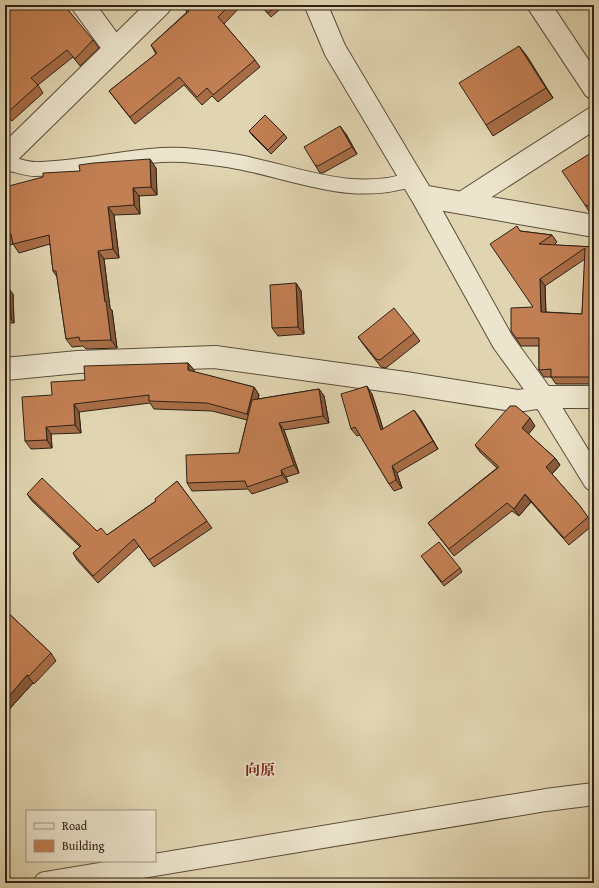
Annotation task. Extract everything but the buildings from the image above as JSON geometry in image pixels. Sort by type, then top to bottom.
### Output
[{"type":"street","points":[[83,5],[115,49]]},
{"type":"street","points":[[5,157],[160,5]]},
{"type":"street","points":[[316,5],[335,50],[417,188],[504,342],[543,397],[594,480]]},
{"type":"street","points":[[539,5],[594,88]]},
{"type":"street","points":[[462,203],[594,118]]},
{"type":"street","points":[[417,188],[462,203],[594,226]]},
{"type":"street","points":[[5,369],[78,362],[215,357],[405,383],[518,401],[543,397],[594,397]]},
{"type":"street","points":[[45,883],[546,800],[594,794]]},
{"type":"lane","points":[[5,163],[33,169],[77,166],[140,156],[166,154],[194,156],[250,164],[337,186],[358,187],[398,184],[417,188]]},
{"type":"district","name":"向原","points":[[260,770]]}]
